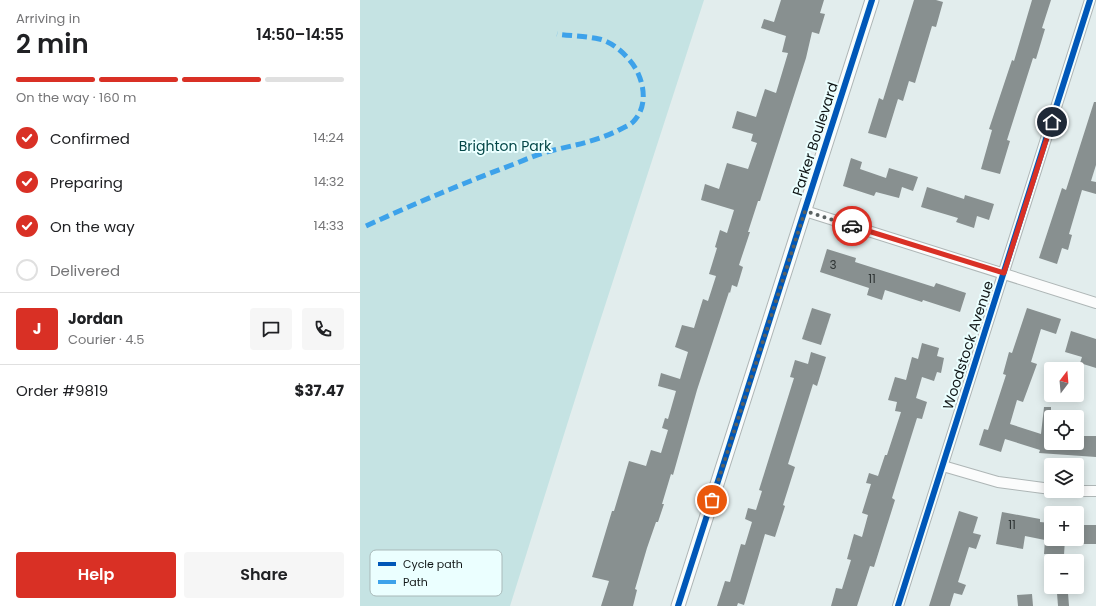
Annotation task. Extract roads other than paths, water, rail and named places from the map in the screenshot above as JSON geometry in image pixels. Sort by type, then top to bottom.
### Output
[{"type":"street","name":"Parker Boulevard","points":[[678,606],[872,0]]},
{"type":"street","name":"Woodstock Avenue","points":[[898,606],[1090,0]]},
{"type":"street","points":[[805,211],[1096,303]]},
{"type":"street","points":[[943,466],[998,482],[1044,488]]},
{"type":"street","points":[[1084,491],[1096,491]]},
{"type":"park label","name":"Brighton Park","points":[[505,146]]}]
